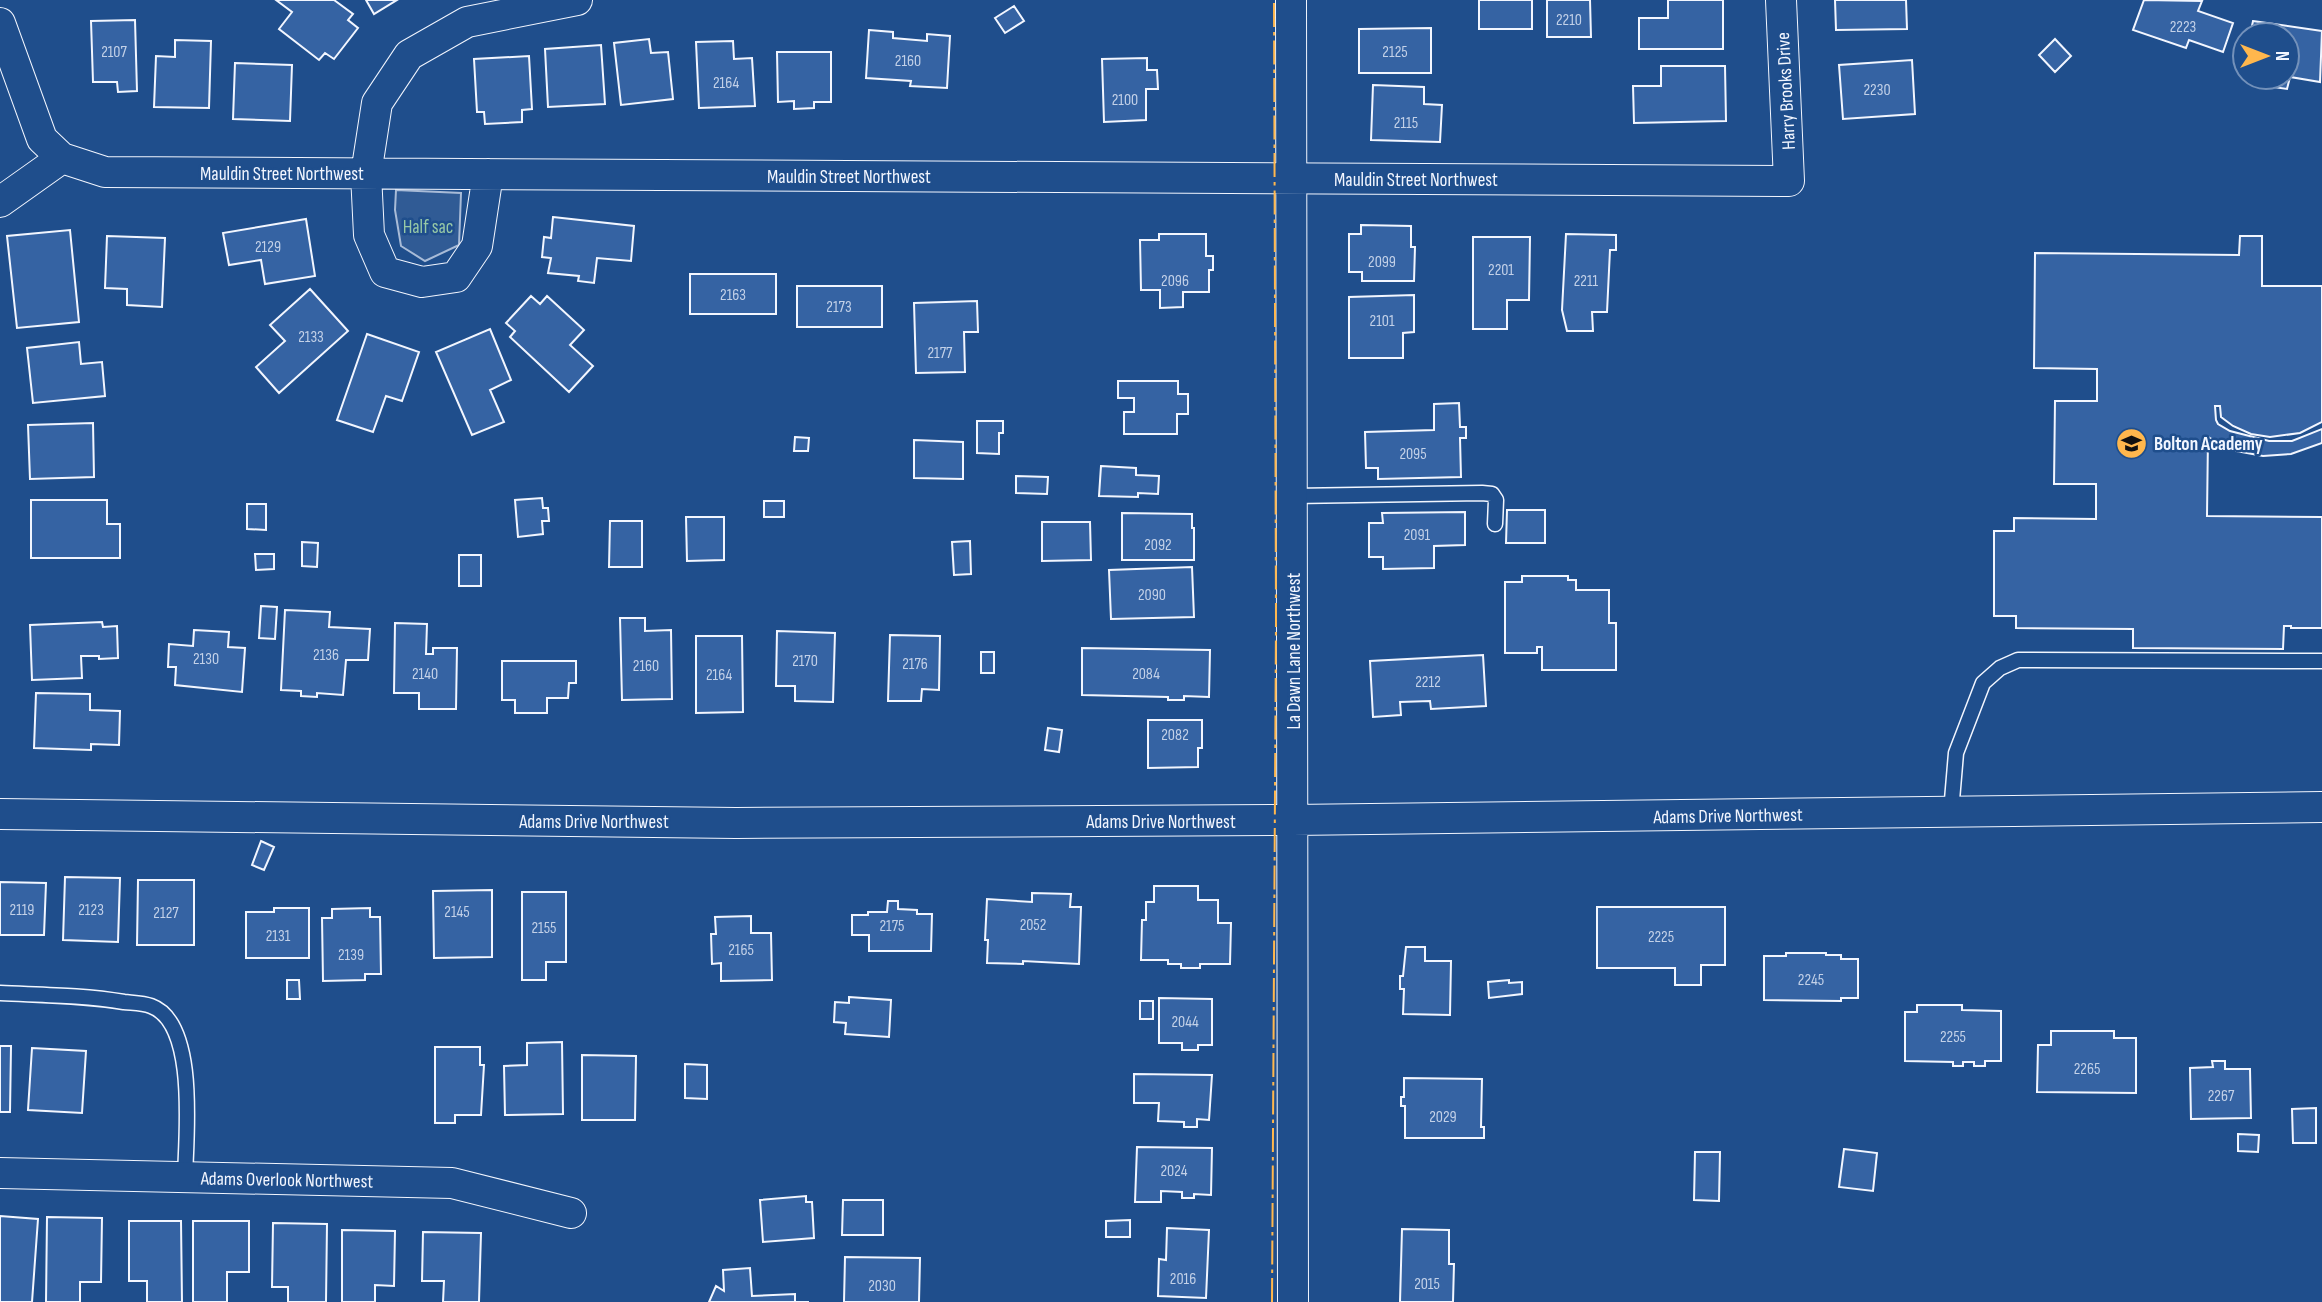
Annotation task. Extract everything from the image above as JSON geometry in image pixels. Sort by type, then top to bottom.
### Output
[{"type":"street","points":[[488,174],[477,246],[456,277],[422,282],[385,272],[369,235],[366,174],[377,103],[409,55],[467,22],[577,0]]},
{"type":"street","name":"La Dawn Lane Northwest","points":[[1291,0],[1293,1302]]},
{"type":"street","name":"Harry Brooks Drive","points":[[1781,0],[1789,181]]},
{"type":"street","name":"Mauldin Street Northwest","points":[[0,23],[42,139],[62,158],[105,173],[1789,181]]},
{"type":"street","points":[[0,202],[62,158]]},
{"type":"street","name":"Adams Drive Northwest","points":[[0,814],[736,823],[1293,820],[2322,807]]},
{"type":"street","name":"Adams Overlook Northwest","points":[[0,1173],[452,1183],[571,1213]]},
{"type":"lane","points":[[1293,496],[1492,494],[1496,500],[1494,524]]},
{"type":"lane","points":[[1951,812],[1956,753],[1983,683],[2000,668],[2018,660],[2322,661]]},
{"type":"lane","points":[[0,993],[104,998],[153,1006],[173,1025],[183,1051],[187,1102],[186,1177]]},
{"type":"shaded area","name":"Half sac","points":[[396,190],[461,193],[459,245],[425,261],[401,246],[395,210]]},
{"type":"building","points":[[276,0],[334,0],[353,14],[348,20],[358,28],[334,59],[325,53],[319,60],[279,29],[292,12]]},
{"type":"building","points":[[366,0],[397,0],[374,14]]},
{"type":"building","points":[[1479,0],[1532,0],[1532,29],[1479,29]]},
{"type":"building","points":[[1547,0],[1590,0],[1591,37],[1547,37]]},
{"type":"building","points":[[1668,0],[1723,0],[1723,49],[1639,49],[1639,18],[1668,18]]},
{"type":"building","points":[[1835,0],[1906,0],[1907,29],[1836,30]]},
{"type":"building","points":[[2144,0],[2202,1],[2198,11],[2231,22],[2223,52],[2189,40],[2186,48],[2133,30]]},
{"type":"building","points":[[1014,6],[1024,21],[1005,33],[995,18]]},
{"type":"building","points":[[135,20],[137,91],[118,92],[117,82],[93,82],[91,21]]},
{"type":"building","points":[[1431,28],[1431,73],[1359,73],[1359,29]]},
{"type":"building","points":[[2301,28],[2322,31],[2320,82],[2301,79]]},
{"type":"building","points":[[869,30],[893,32],[893,38],[927,41],[927,34],[950,36],[947,88],[910,86],[911,81],[866,78]]},
{"type":"building","points":[[649,39],[651,53],[668,52],[673,99],[621,105],[614,43]]},
{"type":"building","points":[[2055,39],[2071,56],[2055,72],[2039,55]]},
{"type":"building","points":[[175,40],[211,41],[209,108],[154,107],[156,56],[175,57]]},
{"type":"building","points":[[733,41],[734,59],[752,58],[755,106],[699,108],[696,42]]},
{"type":"building","points":[[601,45],[605,104],[548,107],[545,49]]},
{"type":"building","points":[[777,52],[831,52],[831,102],[814,102],[814,108],[794,109],[794,101],[778,102]]},
{"type":"building","points":[[529,56],[532,109],[522,110],[522,122],[485,124],[484,112],[477,112],[474,59]]},
{"type":"building","points":[[1147,58],[1147,70],[1157,70],[1158,89],[1146,89],[1146,120],[1104,122],[1102,59]]},
{"type":"building","points":[[1912,60],[1915,114],[1843,119],[1839,65]]},
{"type":"building","points":[[235,63],[292,65],[290,121],[233,119]]},
{"type":"building","points":[[1661,66],[1725,66],[1726,121],[1634,123],[1633,86],[1661,86]]},
{"type":"building","points":[[1373,85],[1424,87],[1424,104],[1442,105],[1440,142],[1371,140]]},
{"type":"building","points":[[553,217],[634,226],[631,261],[597,258],[594,283],[578,281],[579,276],[548,273],[551,258],[542,257],[544,237],[551,238]]},
{"type":"building","points":[[306,219],[315,276],[265,284],[261,260],[229,265],[223,233]]},
{"type":"building","points":[[1361,225],[1411,226],[1411,247],[1415,247],[1414,281],[1362,281],[1362,272],[1349,272],[1349,234],[1361,234]]},
{"type":"building","points":[[70,230],[79,322],[17,328],[7,236]]},
{"type":"building","points":[[1159,234],[1206,234],[1206,256],[1213,256],[1213,270],[1209,270],[1209,292],[1183,292],[1183,307],[1160,308],[1160,290],[1141,290],[1140,240],[1159,240]]},
{"type":"building","points":[[1566,234],[1616,235],[1616,250],[1610,250],[1607,312],[1592,312],[1593,331],[1567,331],[1562,310]]},
{"type":"building","points":[[107,236],[165,238],[162,307],[127,305],[127,289],[105,288]]},
{"type":"building","name":"Bolton Academy","points":[[2240,236],[2262,236],[2262,286],[2322,286],[2322,422],[2300,433],[2270,437],[2251,434],[2233,426],[2221,417],[2220,406],[2215,406],[2216,420],[2230,431],[2269,441],[2292,441],[2322,429],[2322,443],[2291,454],[2263,456],[2231,450],[2208,437],[2207,516],[2322,517],[2322,628],[2284,626],[2283,649],[2133,648],[2133,629],[2016,628],[2016,616],[1994,616],[1994,531],[2014,531],[2014,518],[2096,519],[2096,484],[2054,484],[2055,401],[2097,401],[2097,369],[2034,368],[2035,253],[2239,255]]},
{"type":"building","points":[[1473,237],[1530,237],[1529,300],[1507,300],[1507,329],[1473,329]]},
{"type":"building","points":[[690,274],[776,274],[776,314],[690,314]]},
{"type":"building","points":[[797,286],[882,286],[882,327],[797,327]]},
{"type":"building","points":[[310,289],[348,331],[279,393],[256,367],[285,341],[270,325]]},
{"type":"building","points":[[1414,295],[1414,332],[1403,333],[1403,358],[1349,358],[1349,297]]},
{"type":"building","points":[[531,296],[540,304],[547,296],[584,330],[570,345],[593,366],[569,392],[510,337],[515,331],[506,323]]},
{"type":"building","points":[[977,301],[978,332],[964,332],[965,372],[916,373],[914,303]]},
{"type":"building","points":[[490,329],[511,380],[490,390],[504,422],[472,435],[436,352]]},
{"type":"building","points":[[367,334],[419,352],[402,401],[386,396],[373,432],[337,420]]},
{"type":"building","points":[[79,342],[81,364],[102,362],[105,396],[33,403],[27,348]]},
{"type":"building","points":[[1118,381],[1178,381],[1178,394],[1188,394],[1188,414],[1177,414],[1177,434],[1124,434],[1124,412],[1134,412],[1134,398],[1118,398]]},
{"type":"building","points":[[1459,403],[1460,427],[1466,427],[1466,438],[1460,438],[1461,477],[1378,479],[1378,468],[1366,468],[1365,432],[1434,430],[1434,404]]},
{"type":"building","points":[[977,421],[1003,421],[1003,433],[999,433],[999,454],[977,453]]},
{"type":"building","points":[[93,423],[94,477],[30,479],[28,425]]},
{"type":"building","points":[[795,437],[809,438],[808,451],[794,451]]},
{"type":"building","points":[[914,440],[963,442],[963,479],[914,478]]},
{"type":"building","points":[[1101,466],[1136,468],[1136,475],[1159,476],[1158,494],[1138,493],[1138,497],[1099,496]]},
{"type":"building","points":[[1016,476],[1048,477],[1047,494],[1016,493]]},
{"type":"building","points":[[542,498],[543,508],[548,508],[549,521],[542,521],[543,534],[518,537],[515,500]]},
{"type":"building","points":[[31,500],[107,500],[107,524],[120,524],[120,558],[31,558]]},
{"type":"building","points":[[764,501],[784,501],[784,517],[764,517]]},
{"type":"building","points":[[247,504],[266,504],[266,530],[247,529]]},
{"type":"building","points":[[1507,510],[1545,510],[1545,543],[1506,543]]},
{"type":"building","points":[[1465,512],[1465,545],[1434,546],[1434,568],[1383,569],[1383,557],[1369,557],[1369,523],[1383,523],[1382,513]]},
{"type":"building","points":[[1122,513],[1192,514],[1194,560],[1122,560]]},
{"type":"building","points":[[686,517],[724,517],[724,560],[687,561]]},
{"type":"building","points":[[610,521],[642,521],[642,567],[609,567]]},
{"type":"building","points":[[1042,522],[1090,522],[1091,560],[1042,561]]},
{"type":"building","points":[[970,541],[971,574],[954,575],[952,542]]},
{"type":"building","points":[[302,542],[318,543],[317,567],[302,566]]},
{"type":"building","points":[[255,554],[274,554],[274,569],[256,570]]},
{"type":"building","points":[[459,555],[481,555],[481,586],[459,586]]},
{"type":"building","points":[[1192,567],[1194,617],[1111,619],[1109,570]]},
{"type":"building","points":[[1522,576],[1568,576],[1568,580],[1576,580],[1576,590],[1609,590],[1609,623],[1616,623],[1616,670],[1542,670],[1542,647],[1537,647],[1537,653],[1505,653],[1505,582],[1522,582]]},
{"type":"building","points":[[261,606],[277,607],[275,639],[259,638]]},
{"type":"building","points":[[285,610],[330,612],[329,627],[370,629],[368,660],[346,660],[343,695],[317,693],[317,697],[301,696],[301,691],[281,690]]},
{"type":"building","points":[[620,618],[645,618],[645,631],[671,630],[672,699],[622,700]]},
{"type":"building","points":[[102,622],[103,627],[117,626],[118,658],[81,656],[82,678],[32,680],[30,625]]},
{"type":"building","points":[[395,623],[427,624],[426,654],[433,654],[433,648],[457,648],[456,709],[419,709],[419,693],[394,693]]},
{"type":"building","points":[[194,630],[229,632],[228,647],[245,648],[242,692],[175,685],[176,667],[168,667],[169,644],[193,646]]},
{"type":"building","points":[[777,631],[835,633],[833,702],[795,701],[795,686],[776,686]]},
{"type":"building","points":[[890,635],[940,636],[939,690],[922,689],[921,701],[888,701]]},
{"type":"building","points":[[696,636],[742,636],[743,712],[696,713]]},
{"type":"building","points":[[1082,648],[1210,650],[1209,697],[1184,696],[1184,700],[1168,700],[1168,697],[1082,695]]},
{"type":"building","points":[[981,652],[994,652],[994,673],[981,673]]},
{"type":"building","points":[[1483,655],[1486,706],[1431,709],[1430,701],[1400,702],[1401,715],[1373,717],[1370,661]]},
{"type":"building","points":[[502,661],[576,661],[576,683],[569,683],[568,698],[547,698],[547,713],[515,713],[515,700],[502,700]]},
{"type":"building","points":[[36,693],[90,694],[90,710],[120,711],[119,745],[91,744],[91,750],[34,748]]},
{"type":"building","points":[[1148,720],[1202,720],[1202,748],[1198,748],[1198,767],[1148,768]]},
{"type":"building","points":[[1048,728],[1062,730],[1059,752],[1045,750]]},
{"type":"building","points":[[261,841],[274,847],[264,870],[252,865]]},
{"type":"building","points":[[65,877],[120,878],[118,942],[63,940]]},
{"type":"building","points":[[138,880],[194,880],[194,945],[137,945]]},
{"type":"building","points":[[0,882],[46,883],[44,935],[0,935]]},
{"type":"building","points":[[1154,886],[1198,886],[1198,900],[1218,900],[1218,923],[1231,923],[1230,964],[1200,964],[1200,968],[1181,968],[1181,964],[1168,964],[1168,960],[1141,960],[1142,920],[1146,920],[1146,902],[1154,902]]},
{"type":"building","points":[[492,890],[492,957],[434,958],[433,891]]},
{"type":"building","points":[[522,892],[566,892],[566,962],[546,962],[546,980],[522,980]]},
{"type":"building","points":[[1032,893],[1071,894],[1070,907],[1081,907],[1079,964],[1023,961],[1023,964],[987,963],[987,899],[1032,902]]},
{"type":"building","points":[[888,901],[898,901],[898,909],[917,910],[917,914],[932,914],[931,951],[869,951],[869,935],[852,935],[852,915],[887,912]]},
{"type":"building","points":[[1597,907],[1725,907],[1725,965],[1701,965],[1701,985],[1675,985],[1675,968],[1597,968]]},
{"type":"building","points":[[274,908],[309,908],[309,958],[246,958],[246,912],[274,912]]},
{"type":"building","points":[[370,908],[370,917],[380,917],[381,974],[365,974],[365,980],[323,981],[322,918],[332,918],[332,909]]},
{"type":"building","points":[[751,916],[751,933],[771,933],[772,980],[721,981],[721,963],[712,964],[711,934],[716,934],[715,917]]},
{"type":"building","points":[[1406,947],[1425,947],[1425,961],[1451,961],[1450,1015],[1403,1014],[1404,989],[1400,989],[1400,976],[1403,976]]},
{"type":"building","points":[[1786,953],[1826,953],[1841,955],[1841,959],[1858,959],[1858,998],[1841,998],[1841,1001],[1764,1000],[1764,956],[1786,956]]},
{"type":"building","points":[[287,980],[299,980],[300,999],[287,999]]},
{"type":"building","points":[[1509,980],[1509,983],[1522,982],[1522,994],[1489,998],[1488,982]]},
{"type":"building","points":[[849,997],[891,1000],[889,1037],[845,1034],[846,1023],[834,1022],[835,1002],[849,1003]]},
{"type":"building","points":[[1159,998],[1212,999],[1212,1045],[1198,1045],[1198,1050],[1182,1050],[1182,1043],[1159,1043]]},
{"type":"building","points":[[1140,1001],[1153,1001],[1153,1019],[1140,1019]]},
{"type":"building","points":[[1917,1005],[1962,1005],[1962,1010],[2001,1011],[2001,1061],[1985,1061],[1985,1066],[1963,1062],[1963,1066],[1953,1066],[1953,1062],[1905,1061],[1905,1012],[1917,1012]]},
{"type":"building","points":[[2051,1031],[2114,1031],[2114,1038],[2136,1038],[2136,1093],[2037,1092],[2038,1045],[2051,1045]]},
{"type":"building","points":[[562,1042],[563,1114],[505,1115],[504,1066],[527,1065],[527,1043]]},
{"type":"building","points":[[0,1046],[11,1046],[10,1112],[0,1112]]},
{"type":"building","points":[[435,1047],[480,1047],[480,1065],[484,1065],[481,1115],[455,1115],[455,1123],[435,1123]]},
{"type":"building","points":[[32,1048],[86,1051],[82,1113],[28,1110]]},
{"type":"building","points":[[582,1055],[636,1056],[635,1120],[582,1120]]},
{"type":"building","points":[[2212,1061],[2225,1061],[2225,1069],[2250,1069],[2251,1118],[2191,1119],[2190,1068],[2213,1067]]},
{"type":"building","points":[[685,1064],[707,1065],[707,1099],[685,1098]]},
{"type":"building","points":[[1134,1074],[1212,1075],[1209,1120],[1197,1119],[1197,1127],[1184,1127],[1184,1122],[1158,1121],[1159,1103],[1134,1103]]},
{"type":"building","points":[[1404,1078],[1482,1079],[1481,1127],[1484,1127],[1484,1138],[1405,1138],[1405,1106],[1401,1106]]},
{"type":"building","points":[[2316,1108],[2316,1143],[2293,1143],[2292,1109]]},
{"type":"building","points":[[2238,1134],[2259,1135],[2258,1152],[2238,1151]]},
{"type":"building","points":[[1137,1147],[1212,1148],[1211,1195],[1194,1194],[1194,1198],[1182,1198],[1182,1192],[1161,1191],[1161,1202],[1135,1202]]},
{"type":"building","points":[[1844,1149],[1877,1153],[1873,1191],[1839,1187]]},
{"type":"building","points":[[1695,1152],[1720,1152],[1719,1201],[1694,1200]]},
{"type":"building","points":[[806,1196],[806,1202],[812,1202],[814,1238],[763,1242],[760,1200]]},
{"type":"building","points":[[843,1200],[883,1200],[883,1235],[842,1235]]},
{"type":"building","points":[[0,1216],[38,1219],[32,1302],[0,1302]]},
{"type":"building","points":[[47,1217],[102,1218],[101,1282],[80,1282],[80,1302],[46,1302]]},
{"type":"building","points":[[1130,1220],[1130,1237],[1106,1237],[1106,1221]]},
{"type":"building","points":[[129,1221],[181,1221],[182,1302],[147,1302],[147,1281],[129,1281]]},
{"type":"building","points":[[193,1221],[249,1221],[249,1272],[227,1272],[227,1302],[193,1302]]},
{"type":"building","points":[[273,1223],[327,1224],[326,1302],[288,1302],[288,1287],[272,1287]]},
{"type":"building","points":[[1167,1228],[1209,1230],[1206,1298],[1158,1296],[1159,1259],[1166,1260]]},
{"type":"building","points":[[1402,1229],[1449,1230],[1449,1264],[1454,1264],[1453,1302],[1400,1302]]},
{"type":"building","points":[[342,1230],[395,1231],[394,1286],[375,1285],[375,1302],[342,1302]]},
{"type":"building","points":[[423,1232],[481,1233],[479,1302],[443,1302],[444,1281],[422,1281]]},
{"type":"building","points":[[845,1257],[920,1258],[919,1302],[844,1302]]},
{"type":"building","points":[[750,1268],[752,1296],[795,1294],[795,1302],[709,1302],[716,1286],[724,1291],[723,1270]]},
{"type":"power","points":[[1272,1302],[1276,621],[1274,0]]},
{"type":"place","name":"Bolton Academy","points":[[2131,443]]}]
